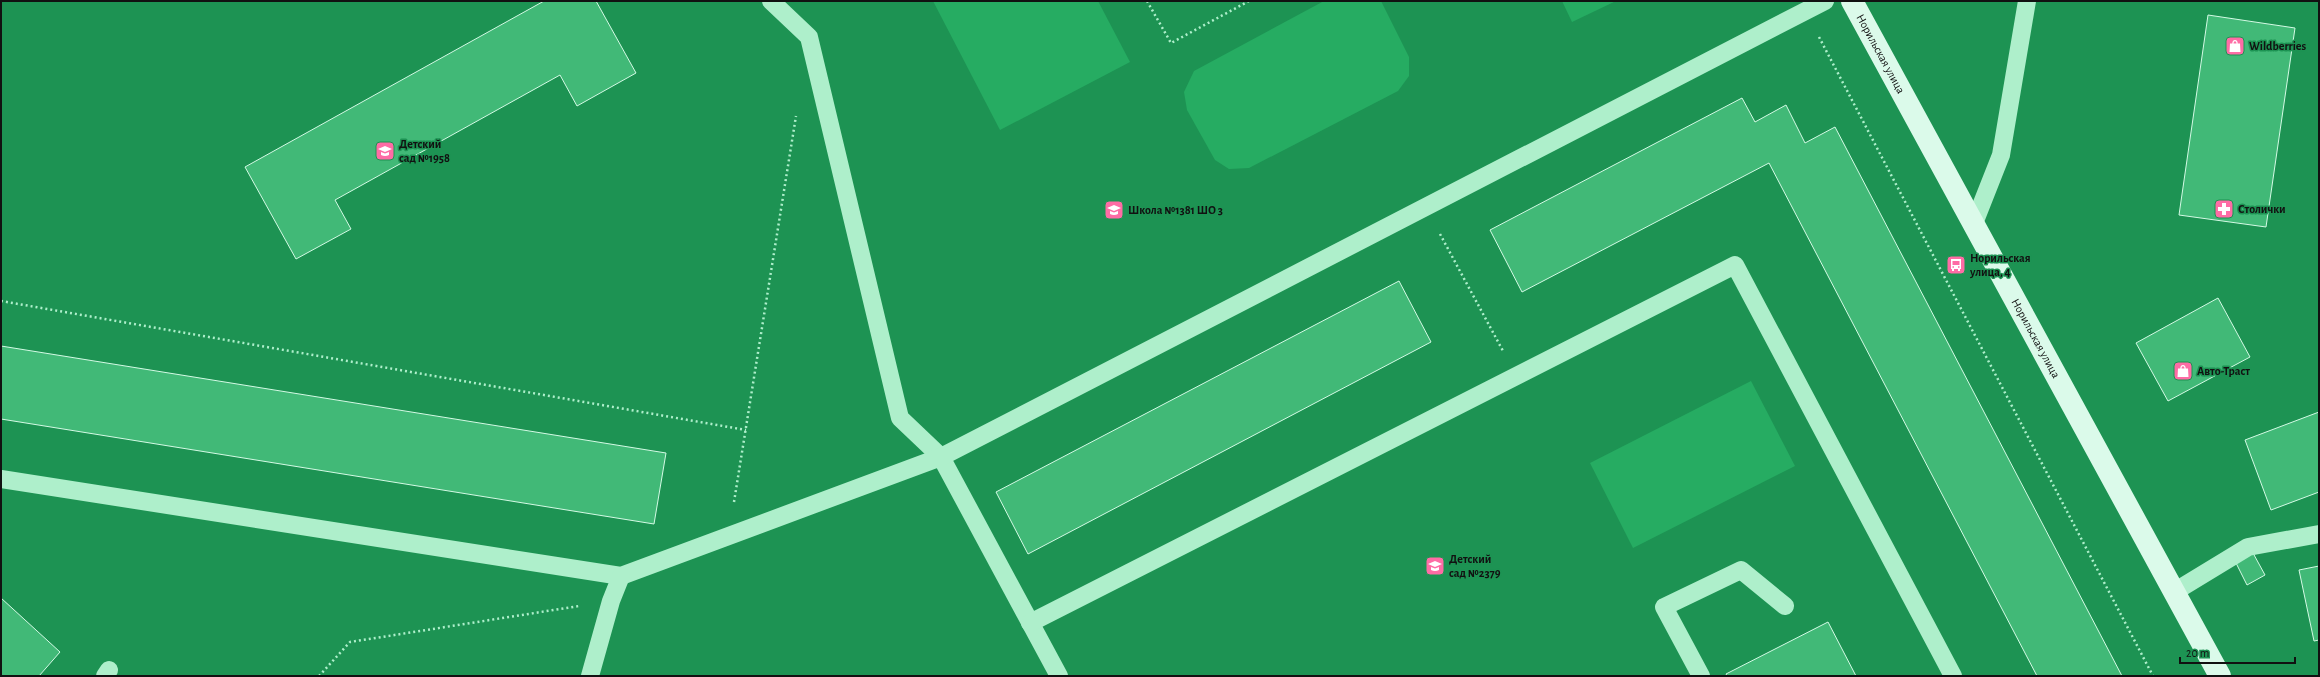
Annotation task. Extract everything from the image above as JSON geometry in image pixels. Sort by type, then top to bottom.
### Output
[{"type":"street","name":"Норильская улица","points":[[1852,1],[1973,226],[2220,676]]},
{"type":"lane","points":[[771,1],[809,37],[900,418],[941,457],[1059,676]]},
{"type":"lane","points":[[1,479],[621,576],[941,457],[1825,1]]},
{"type":"lane","points":[[1973,226],[2001,155],[2027,1]]},
{"type":"lane","points":[[1030,623],[1735,265],[1953,676]]},
{"type":"lane","points":[[2174,592],[2248,547],[2319,534]]},
{"type":"lane","points":[[1701,676],[1664,607],[1741,570],[1785,606]]},
{"type":"lane","points":[[590,676],[611,600],[621,576]]},
{"type":"path","points":[[1147,1],[1171,43],[1249,1]]},
{"type":"path","points":[[1805,10],[2153,676]]},
{"type":"path","points":[[729,536],[796,115]]},
{"type":"path","points":[[1425,206],[1516,376]]},
{"type":"path","points":[[1,301],[746,430]]},
{"type":"path","points":[[319,676],[350,642],[611,600]]},
{"type":"green space","points":[[933,1],[1098,1],[1130,62],[1000,130]]},
{"type":"green space","points":[[1324,1],[1381,1],[1409,57],[1409,76],[1398,91],[1249,168],[1229,169],[1215,160],[1187,110],[1184,92],[1194,71]]},
{"type":"green space","points":[[1562,1],[1616,1],[1572,22]]},
{"type":"green space","points":[[1751,381],[1795,466],[1633,548],[1590,463]]},
{"type":"building","points":[[544,1],[596,1],[636,73],[577,106],[560,75],[335,200],[351,229],[296,259],[245,167]]},
{"type":"building","points":[[2208,15],[2295,28],[2266,227],[2179,215]]},
{"type":"building","points":[[1742,98],[1755,122],[1786,105],[1805,143],[1835,127],[2122,676],[2037,676],[1769,163],[1522,292],[1490,230]]},
{"type":"building","points":[[1399,281],[1431,342],[1028,554],[996,492]]},
{"type":"building","points":[[2218,298],[2250,357],[2168,401],[2136,343]]},
{"type":"building","points":[[1,346],[666,453],[654,524],[1,419]]},
{"type":"building","points":[[2319,412],[2319,492],[2271,510],[2245,440]]},
{"type":"building","points":[[2253,553],[2265,575],[2247,585],[2236,563]]},
{"type":"building","points":[[2319,566],[2319,640],[2314,641],[2299,570]]},
{"type":"building","points":[[1,598],[60,652],[39,676],[1,676]]},
{"type":"building","points":[[1828,622],[1856,676],[1727,676],[1726,674]]},
{"type":"place","name":"Wildberries","points":[[2235,46]]},
{"type":"place","name":"Детский сад №1958","points":[[385,151]]},
{"type":"place","name":"Столички","points":[[2224,209]]},
{"type":"place","name":"Школа №1381 ШО 3","points":[[1114,210]]},
{"type":"place","name":"Норильская улица, 4","points":[[1956,265]]},
{"type":"place","name":"Авто-Траст","points":[[2183,371]]},
{"type":"place","name":"Детский сад №2379","points":[[1435,566]]}]
